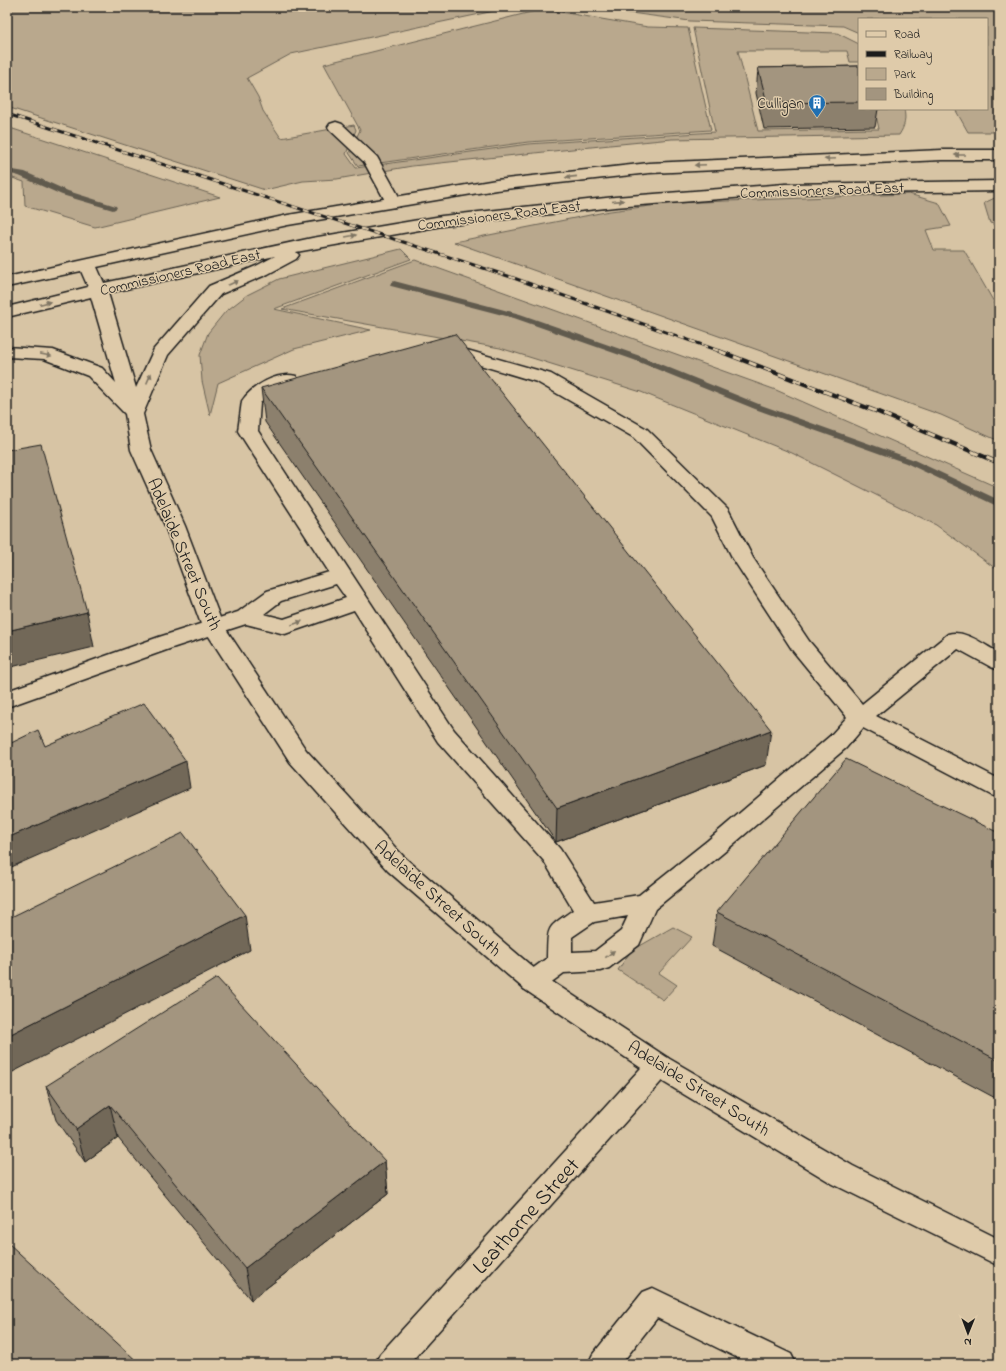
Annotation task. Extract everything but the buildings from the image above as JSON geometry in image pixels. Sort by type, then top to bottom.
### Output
[{"type":"main road","points":[[336,127],[371,160],[394,202]]},
{"type":"main road","name":"Commissioners Road East","points":[[7,282],[288,220],[496,185],[649,168],[942,155],[999,155]]},
{"type":"main road","name":"Commissioners Road East","points":[[7,312],[98,290],[312,243],[442,221],[615,202],[785,190],[999,186]]},
{"type":"main road","points":[[7,352],[47,354],[95,372],[134,414],[160,353],[215,290],[262,270],[312,243]]},
{"type":"main road","name":"Adelaide Street South","points":[[87,265],[98,290],[134,414],[141,450],[175,526],[213,627],[298,756],[396,864],[533,982],[659,1066],[843,1175],[999,1253]]},
{"type":"main road","points":[[427,344],[544,378],[640,433],[721,514],[743,559],[801,646],[860,717],[999,789]]},
{"type":"main road","points":[[303,376],[273,384],[251,401],[248,431],[446,736],[552,855],[588,913]]},
{"type":"main road","points":[[7,699],[213,627],[246,617],[274,596],[341,575]]},
{"type":"main road","points":[[246,617],[285,627],[358,601]]},
{"type":"main road","points":[[533,982],[559,963],[600,962],[630,938],[646,903],[715,847],[838,742],[860,717],[956,639],[999,662]]},
{"type":"main road","points":[[559,963],[560,932],[588,913],[646,903]]},
{"type":"main road","name":"Leathorne Street","points":[[390,1364],[659,1066]]},
{"type":"main road","points":[[603,1364],[653,1301],[781,1364]]},
{"type":"green space","points":[[7,7],[513,7],[291,54],[247,78],[258,97],[263,111],[281,138],[354,125],[356,130],[346,154],[356,168],[528,144],[715,132],[693,28],[837,33],[858,44],[858,62],[850,62],[847,51],[738,51],[758,131],[879,129],[875,111],[904,110],[905,116],[903,129],[899,135],[672,139],[412,166],[337,179],[303,181],[265,190],[7,107]]},
{"type":"green space","points":[[586,7],[999,7],[999,132],[968,132],[956,110],[988,110],[988,18],[858,18],[858,33],[843,26],[690,21]]},
{"type":"green space","points":[[543,9],[648,27],[688,28],[711,130],[528,142],[358,166],[349,153],[360,130],[324,64]]},
{"type":"green space","points":[[7,127],[220,197],[95,227],[25,206],[24,182],[7,176]]},
{"type":"green space","points":[[909,194],[939,203],[951,226],[926,230],[934,250],[964,250],[999,311],[999,441],[941,415],[454,242],[610,211],[675,203]]},
{"type":"green space","points":[[999,196],[999,226],[990,223],[984,203]]},
{"type":"green space","points":[[401,249],[411,259],[274,309],[371,330],[294,349],[218,383],[210,415],[202,381],[200,355],[208,333],[225,312],[247,295],[279,279]]},
{"type":"green space","points":[[415,260],[776,390],[999,488],[999,571],[936,525],[792,453],[641,392],[500,348],[282,309]]},
{"type":"green space","points":[[673,927],[692,937],[659,973],[677,985],[663,1000],[618,970],[631,951]]},
{"type":"waterway","points":[[7,171],[22,174],[65,193],[113,208]]},
{"type":"waterway","points":[[394,284],[517,316],[637,358],[758,407],[909,461],[999,504]]},
{"type":"railway","points":[[7,114],[508,276],[722,352]]},
{"type":"railway","points":[[719,351],[878,412],[999,463]]},
{"type":"place","name":"Culligan","points":[[817,118]]}]
